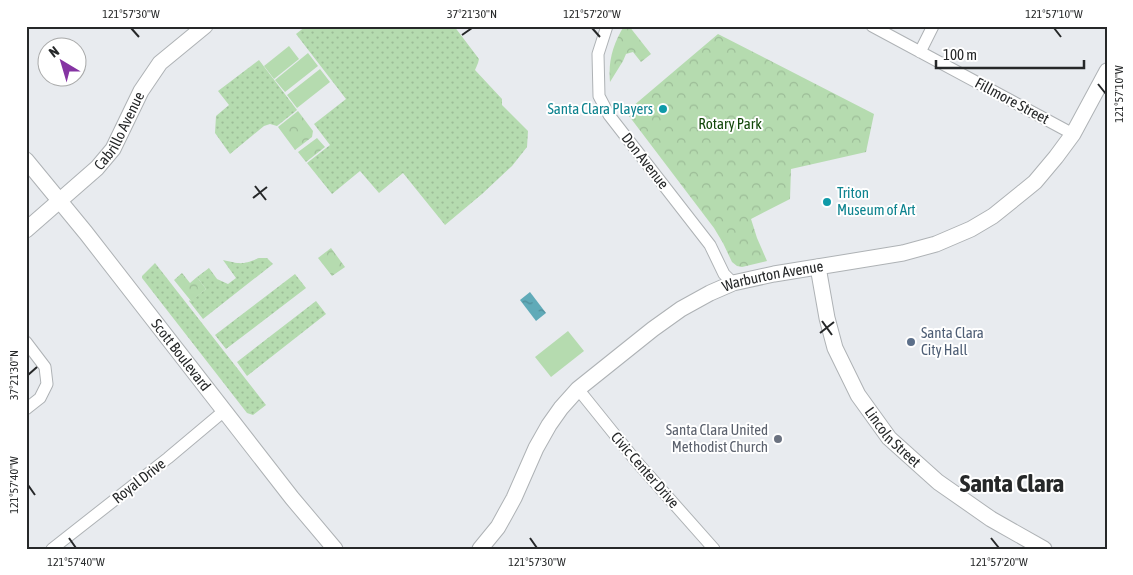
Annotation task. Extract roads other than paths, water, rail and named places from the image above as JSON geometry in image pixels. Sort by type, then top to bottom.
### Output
[{"type":"street","name":"Cabrillo Avenue","points":[[26,230],[97,168],[113,149],[140,91],[160,64],[205,26]]},
{"type":"street","name":"Don Avenue","points":[[607,26],[598,54],[599,96],[609,115],[710,245],[724,274],[733,284]]},
{"type":"street","name":"Fillmore Street","points":[[872,26],[1073,134]]},
{"type":"street","points":[[920,52],[933,26]]},
{"type":"street","name":"Warburton Avenue","points":[[480,549],[498,527],[514,498],[536,448],[561,408],[578,389],[653,329],[710,293],[733,284],[774,274],[910,252],[936,244],[971,229],[993,216],[1035,182],[1073,134],[1107,71]]},
{"type":"street","name":"Scott Boulevard","points":[[26,160],[292,498],[335,549]]},
{"type":"street","name":"Lincoln Street","points":[[818,267],[827,318],[836,348],[858,395],[889,438],[953,493],[991,519],[1044,549]]},
{"type":"street","points":[[26,342],[45,367],[47,384],[40,398],[26,410]]},
{"type":"street","name":"Civic Center Drive","points":[[578,389],[636,461],[714,549]]},
{"type":"street","name":"Royal Drive","points":[[52,549],[168,458],[224,411]]},
{"type":"water","points":[[530,292],[546,313],[536,321],[520,300]]},
{"type":"place","name":"Santa Clara Players","points":[[663,109]]},
{"type":"place","name":"Triton Museum of Art","points":[[827,202]]},
{"type":"place","name":"Santa Clara City Hall","points":[[911,342]]},
{"type":"place","name":"Santa Clara United Methodist Church","points":[[778,439]]},
{"type":"district","name":"Santa Clara","points":[[1012,483]]},
{"type":"park label","name":"Rotary Park","points":[[730,124]]}]
